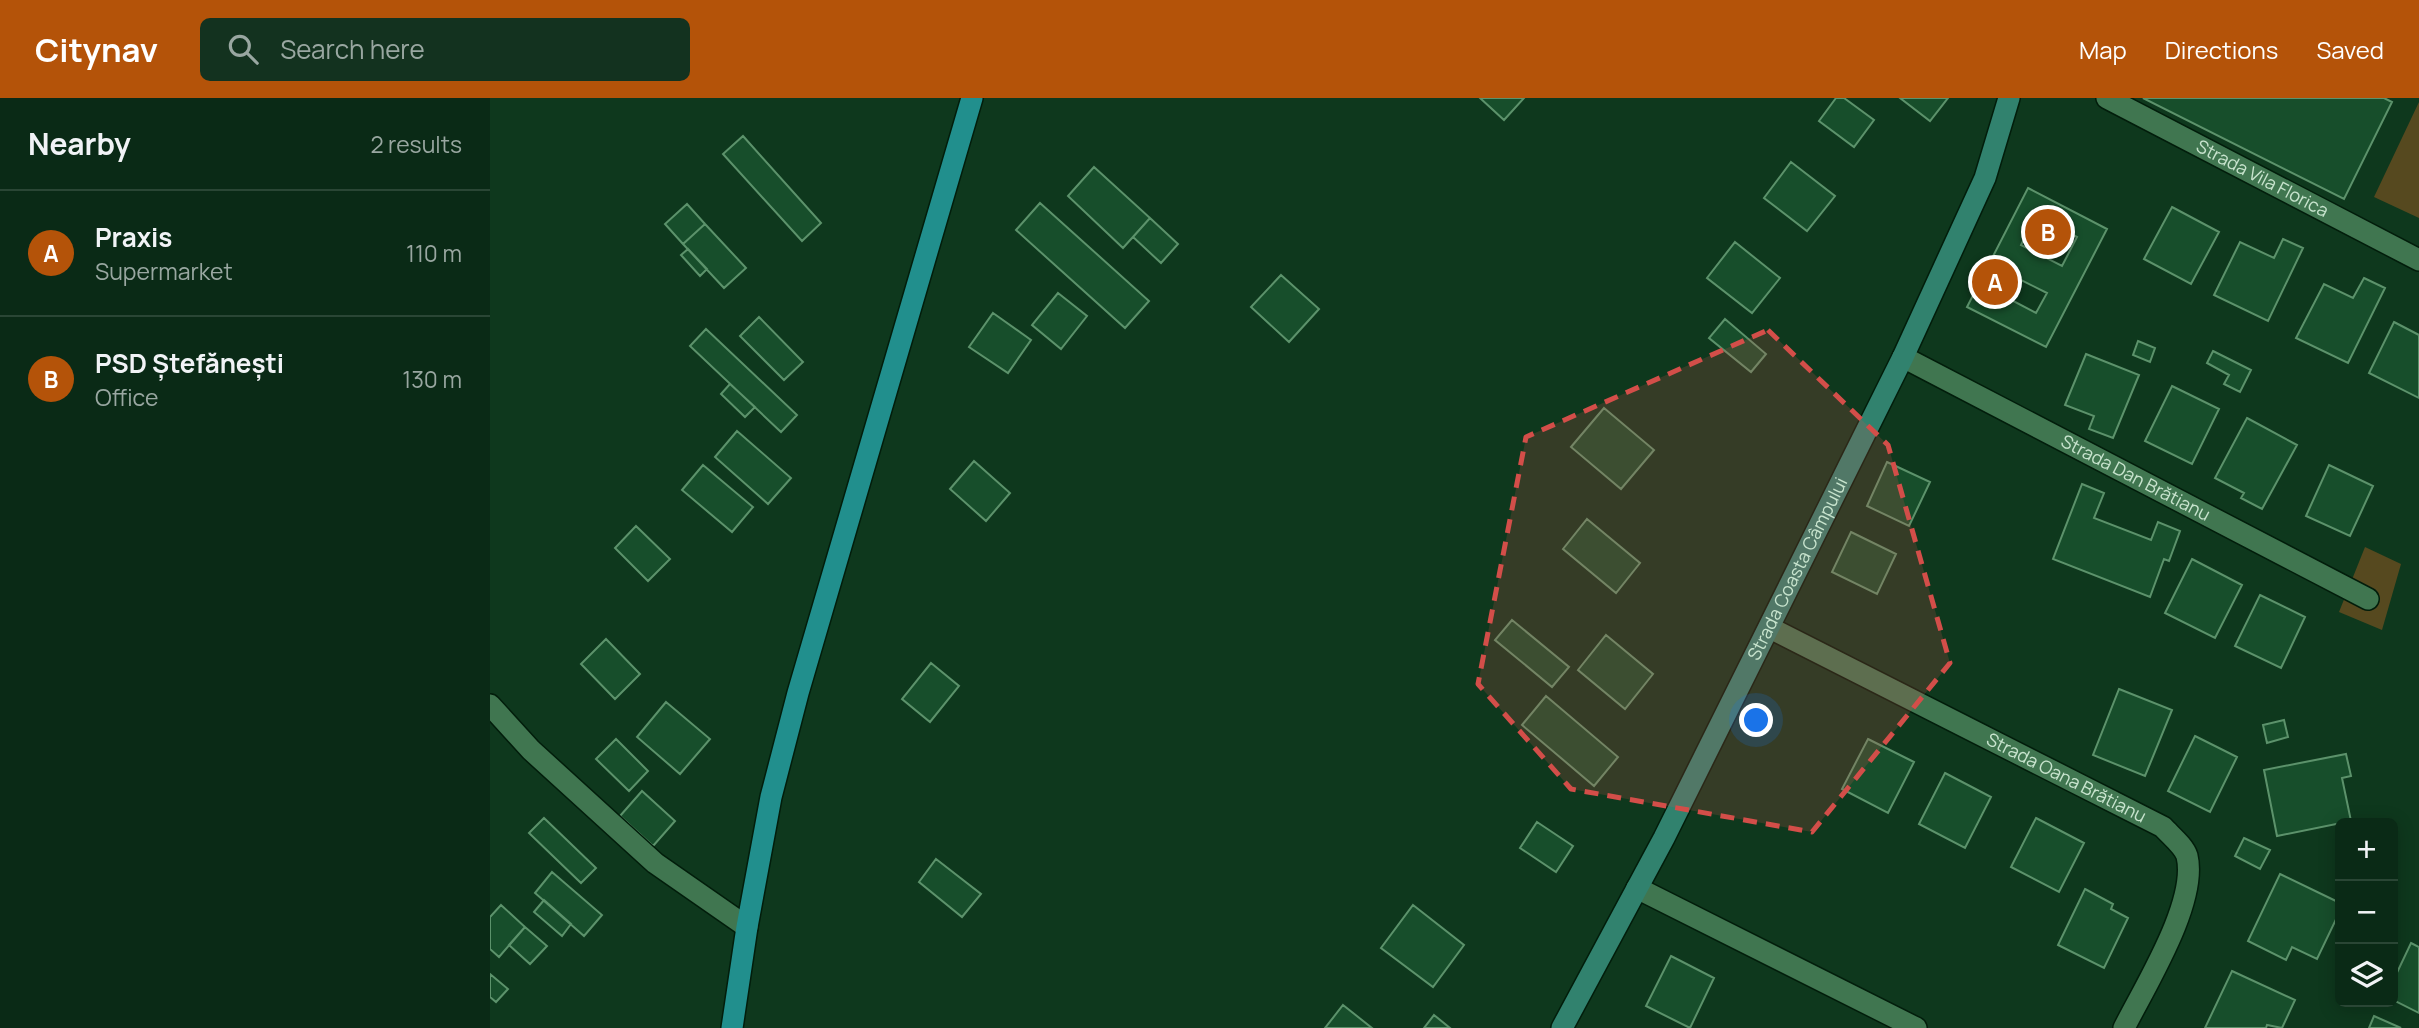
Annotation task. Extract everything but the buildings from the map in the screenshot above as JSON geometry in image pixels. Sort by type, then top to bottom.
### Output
[{"type":"main road","points":[[732,1028],[771,797],[972,98]]},
{"type":"street","name":"Strada Coasta Câmpului","points":[[1562,1028],[1770,628],[1903,357],[1985,178],[2009,98]]},
{"type":"street","name":"Strada Vila Florica","points":[[2107,98],[2419,260]]},
{"type":"street","name":"Strada Dan Brătianu","points":[[1903,357],[2368,599]]},
{"type":"street","name":"Strada Oana Brătianu","points":[[1770,628],[2162,827],[2186,853],[2189,881],[2182,912],[2124,1028]]},
{"type":"street","points":[[490,705],[531,750],[655,863],[747,927]]},
{"type":"street","points":[[1637,888],[1916,1028]]},
{"type":"highlighted area","points":[[1768,330],[1888,445],[1950,663],[1812,832],[1571,789],[1478,684],[1526,437]]},
{"type":"shaded area","points":[[2419,102],[2419,218],[2374,197]]},
{"type":"shaded area","points":[[2365,547],[2401,564],[2382,630],[2339,612]]},
{"type":"place","name":"PSD Ștefănești","points":[[2048,232]]},
{"type":"place","name":"Praxis","points":[[1995,282]]}]
